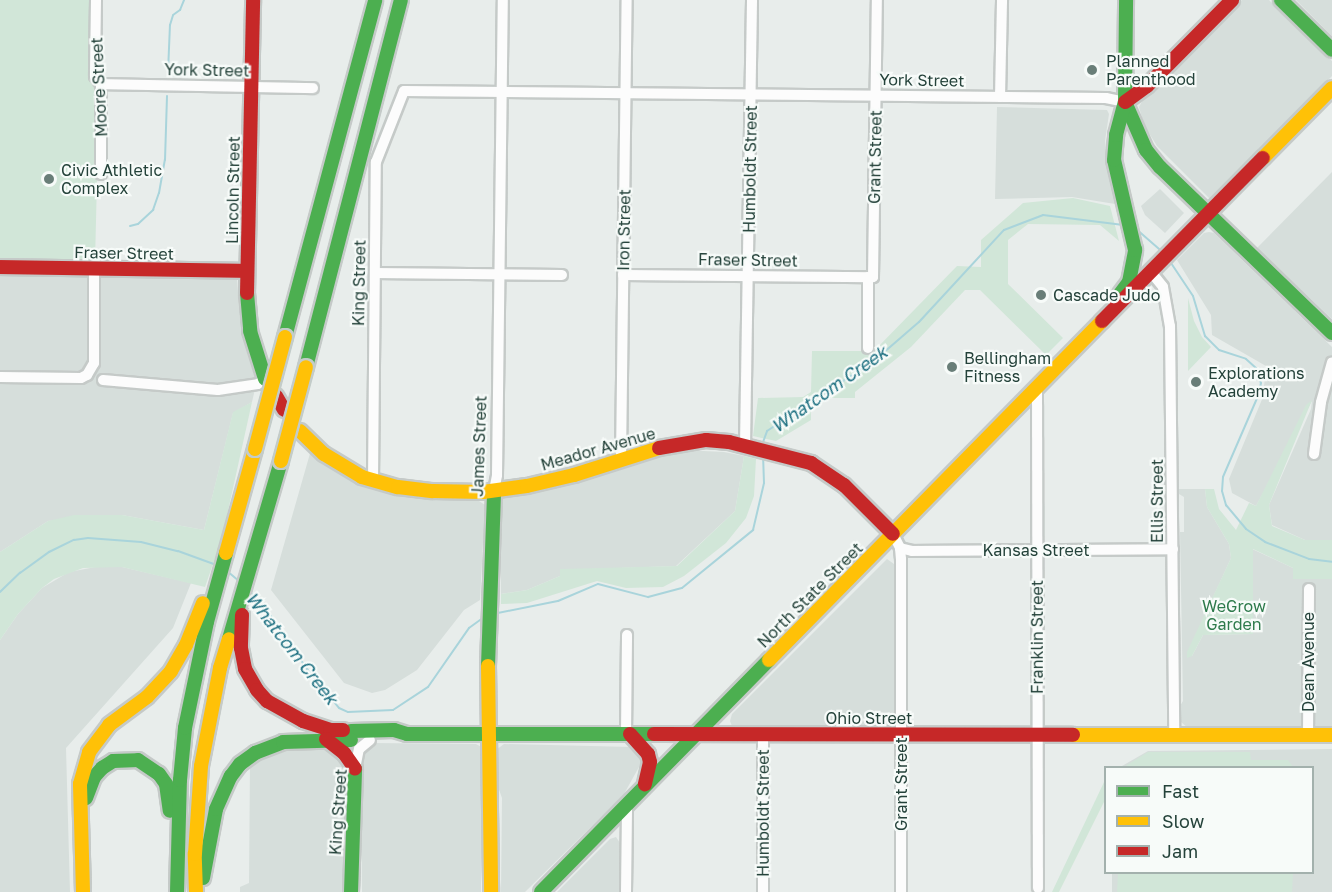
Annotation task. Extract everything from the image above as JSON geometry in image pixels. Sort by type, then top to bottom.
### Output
[{"type":"main road","name":"Lincoln Street","points":[[253,0],[247,271],[250,331],[265,379]]},
{"type":"main road","points":[[177,886],[180,780],[185,728],[201,621],[232,532],[375,0]]},
{"type":"main road","points":[[196,892],[195,854],[201,766],[220,668],[238,621],[245,582],[281,461],[402,0]]},
{"type":"main road","points":[[1101,320],[1129,282],[1134,266],[1134,243],[1113,150],[1125,102],[1126,0]]},
{"type":"main road","points":[[1125,102],[1147,86],[1232,0]]},
{"type":"main road","points":[[1281,0],[1332,50]]},
{"type":"main road","points":[[1101,320],[1332,87]]},
{"type":"main road","points":[[1125,102],[1146,150],[1169,177],[1332,333]]},
{"type":"main road","name":"Fraser Street","points":[[0,267],[247,271]]},
{"type":"main road","name":"North State Street","points":[[541,892],[1101,320]]},
{"type":"main road","points":[[276,396],[284,410]]},
{"type":"main road","name":"Meador Avenue","points":[[300,431],[338,464],[373,481],[432,491],[494,491],[574,475],[666,446],[706,440],[745,446],[810,463],[835,478],[893,534]]},
{"type":"main road","name":"James Street","points":[[491,892],[491,754],[488,734],[489,592],[494,491]]},
{"type":"main road","points":[[88,892],[83,885],[83,817],[80,784],[89,752],[109,725],[147,697],[171,671],[201,621]]},
{"type":"main road","points":[[238,621],[245,669],[256,690],[267,701],[303,721],[351,735]]},
{"type":"main road","name":"Ohio Street","points":[[351,735],[394,730],[407,734],[1332,735]]},
{"type":"main road","name":"Ohio Street","points":[[351,735],[370,740],[394,740],[407,734]]},
{"type":"main road","points":[[628,734],[648,754],[650,768],[645,786]]},
{"type":"main road","points":[[201,892],[216,809],[231,776],[240,764],[272,745],[351,735]]},
{"type":"main road","points":[[326,739],[344,753],[355,770]]},
{"type":"main road","points":[[83,817],[88,788],[102,768],[126,759],[150,765],[159,774],[169,796],[177,886]]},
{"type":"main road","name":"King Street","points":[[351,892],[355,770]]},
{"type":"street","name":"Moore Street","points":[[96,0],[95,76],[101,84],[101,174]]},
{"type":"street","name":"James Street","points":[[494,491],[497,475],[503,0]]},
{"type":"street","name":"Iron Street","points":[[621,460],[627,0]]},
{"type":"street","name":"Humboldt Street","points":[[745,446],[752,0]]},
{"type":"street","name":"Grant Street","points":[[868,348],[877,0]]},
{"type":"street","points":[[1000,97],[1002,0]]},
{"type":"street","name":"York Street","points":[[101,84],[313,88]]},
{"type":"street","name":"York Street","points":[[404,90],[1106,98],[1125,102]]},
{"type":"street","name":"King Street","points":[[373,481],[376,162],[404,90]]},
{"type":"street","points":[[0,377],[81,378],[87,375],[94,363],[94,269]]},
{"type":"street","name":"Ellis Street","points":[[1151,271],[1163,287],[1170,326],[1174,735]]},
{"type":"street","points":[[375,273],[562,274]]},
{"type":"street","name":"Fraser Street","points":[[623,275],[871,277]]},
{"type":"street","points":[[1314,454],[1321,402],[1332,362]]},
{"type":"street","points":[[103,380],[224,390],[258,384],[265,379]]},
{"type":"street","name":"Franklin Street","points":[[1037,387],[1038,888]]},
{"type":"street","name":"Grant Street","points":[[893,534],[900,548],[901,892]]},
{"type":"street","name":"Kansas Street","points":[[900,548],[912,551],[1173,549]]},
{"type":"street","name":"Dean Avenue","points":[[1308,735],[1309,589]]},
{"type":"street","points":[[627,635],[628,734]]},
{"type":"street","name":"Humboldt Street","points":[[763,735],[763,892]]},
{"type":"street","name":"King Street","points":[[355,770],[359,749],[370,740]]},
{"type":"street","points":[[626,892],[627,805]]},
{"type":"shaded area","points":[[1242,0],[1269,0],[1332,61],[1332,76],[1219,191],[1218,195],[1210,199],[1157,146],[1144,125],[1139,107],[1146,94]]},
{"type":"shaded area","points":[[1296,0],[1332,0],[1332,36]]},
{"type":"shaded area","points":[[997,107],[1107,110],[1109,114],[1105,141],[1115,204],[1072,197],[995,199]]},
{"type":"shaded area","points":[[1332,172],[1332,319],[1257,248]]},
{"type":"shaded area","points":[[1160,189],[1184,213],[1165,233],[1145,215],[1141,206]]},
{"type":"shaded area","points":[[1204,233],[1214,233],[1332,347],[1332,540],[1305,540],[1272,525],[1269,505],[1311,409],[1312,401],[1256,506],[1232,493],[1229,479],[1263,397],[1266,366],[1212,335],[1211,315],[1177,260]]},
{"type":"shaded area","points":[[0,274],[237,278],[241,331],[259,372],[252,402],[233,413],[204,530],[122,515],[48,521],[0,552]]},
{"type":"shaded area","points":[[311,450],[390,490],[454,500],[479,501],[485,505],[480,600],[464,610],[417,670],[385,690],[372,693],[344,683],[271,590]]},
{"type":"shaded area","points":[[683,450],[724,452],[744,456],[735,511],[676,566],[560,570],[560,576],[527,590],[501,594],[500,503],[504,496],[565,484],[655,456]]},
{"type":"shaded area","points":[[1179,489],[1205,489],[1207,507],[1229,544],[1231,558],[1188,652],[1192,656],[1203,635],[1253,634],[1252,549],[1293,568],[1293,579],[1332,579],[1332,728],[1188,728],[1181,722],[1180,706],[1183,701],[1180,532],[1184,532],[1184,497],[1179,494]]},
{"type":"shaded area","points":[[887,559],[894,564],[896,720],[893,725],[888,728],[732,726],[730,721],[732,714]]},
{"type":"shaded area","points":[[101,566],[122,567],[191,583],[173,628],[66,748],[70,892],[0,892],[0,640],[18,614],[42,588],[69,572]]},
{"type":"shaded area","points":[[321,743],[347,766],[343,892],[240,892],[240,887],[249,883],[250,762],[260,756]]},
{"type":"shaded area","points":[[371,743],[476,744],[483,748],[486,783],[481,784],[481,892],[362,892],[361,755]]},
{"type":"shaded area","points":[[504,744],[632,747],[644,758],[624,794],[525,892],[501,892],[502,798],[497,784],[496,750]]},
{"type":"shaded area","points":[[1332,749],[1332,892],[1112,892],[1112,874],[1314,874],[1314,766],[1122,766],[1148,751]]},
{"type":"shaded area","points":[[616,837],[620,843],[620,892],[557,892],[610,839]]},
{"type":"green space","name":"Civic Athletic Complex","points":[[0,0],[91,0],[90,71],[99,97],[95,263],[0,261]]},
{"type":"green space","points":[[1073,198],[1110,206],[1119,241],[1100,225],[1028,224],[1008,240],[1008,284],[1063,338],[1046,355],[980,290],[965,290],[911,347],[855,392],[855,398],[828,398],[811,410],[811,420],[776,441],[753,436],[758,398],[803,397],[811,392],[812,351],[874,351],[957,266],[981,267],[981,240],[1023,203]]},
{"type":"green space","points":[[1188,298],[1194,321],[1202,337],[1211,347],[1188,371]]},
{"type":"green space","name":"WeGrow Garden","points":[[1312,400],[1269,505],[1272,526],[1305,540],[1332,540],[1332,579],[1293,579],[1293,568],[1253,549],[1253,634],[1203,635],[1192,656],[1187,658],[1187,652],[1231,558],[1229,544],[1207,507],[1205,489],[1214,489],[1219,509],[1236,530],[1249,503],[1256,506],[1306,405]]},
{"type":"green space","points":[[252,402],[222,538],[205,587],[122,567],[83,568],[54,579],[42,588],[18,614],[0,640],[0,552],[48,521],[74,515],[122,515],[204,530],[233,412]]},
{"type":"green space","points":[[744,456],[756,459],[754,496],[746,518],[726,543],[684,576],[663,587],[626,588],[597,581],[527,603],[501,604],[501,594],[527,590],[560,576],[560,569],[677,566],[735,511]]},
{"type":"green space","points":[[1148,752],[1250,752],[1251,760],[1288,760],[1292,766],[1126,766]]},
{"type":"green space","points":[[1104,782],[1104,802],[1059,892],[1052,892]]},
{"type":"green space","points":[[1118,874],[1293,874],[1292,892],[1117,892]]},
{"type":"waterway","points":[[168,72],[170,25],[173,15],[180,10],[184,0]]},
{"type":"waterway","points":[[130,226],[138,224],[153,210],[159,193],[165,160],[167,96]]},
{"type":"waterway","name":"Whatcom Creek","points":[[762,445],[767,431],[875,360],[919,322],[1004,230],[1043,215],[1123,225]]},
{"type":"waterway","name":"Whatcom Creek","points":[[1135,228],[1164,253]]},
{"type":"waterway","name":"Whatcom Creek","points":[[1169,260],[1193,296],[1205,336],[1219,350],[1246,359],[1256,368],[1261,383],[1258,396],[1223,477],[1222,491],[1226,505],[1246,529],[1265,542],[1309,559],[1332,562]]},
{"type":"waterway","name":"Whatcom Creek","points":[[493,614],[558,601],[598,584],[648,597],[682,588],[753,530],[764,483],[763,456]]},
{"type":"waterway","name":"Whatcom Creek","points":[[0,592],[20,573],[49,552],[74,540],[88,538],[141,542],[178,551],[214,564]]},
{"type":"waterway","name":"Whatcom Creek","points":[[227,571],[239,581]]},
{"type":"waterway","name":"Whatcom Creek","points":[[249,591],[264,606],[307,669],[339,708],[348,712],[393,710],[428,687],[469,628],[483,618]]},
{"type":"traffic: fast","points":[[285,337],[375,0]]},
{"type":"traffic: fast","points":[[306,367],[401,0]]},
{"type":"traffic: fast","points":[[1120,294],[1129,282],[1135,250],[1114,160],[1116,135],[1125,102],[1126,0]]},
{"type":"traffic: fast","points":[[1281,0],[1332,50]]},
{"type":"traffic: fast","points":[[1125,102],[1146,150],[1160,167],[1332,333]]},
{"type":"traffic: fast","points":[[247,293],[250,331],[265,379]]},
{"type":"traffic: fast","points":[[229,639],[281,461]]},
{"type":"traffic: fast","points":[[488,666],[494,491]]},
{"type":"traffic: fast","points":[[177,892],[180,780],[185,728],[207,622],[226,553]]},
{"type":"traffic: fast","points":[[541,892],[769,660]]},
{"type":"traffic: fast","points":[[351,731],[394,730],[407,734],[654,734]]},
{"type":"traffic: fast","points":[[203,878],[216,809],[231,776],[240,764],[255,753],[283,742],[351,740]]},
{"type":"traffic: fast","points":[[86,798],[94,777],[102,768],[113,761],[138,760],[159,774],[166,784],[170,811]]},
{"type":"traffic: fast","points":[[351,892],[355,769]]},
{"type":"traffic: slow","points":[[1263,158],[1332,88]]},
{"type":"traffic: slow","points":[[769,660],[1102,321]]},
{"type":"traffic: slow","points":[[255,449],[285,337]]},
{"type":"traffic: slow","points":[[281,461],[306,367]]},
{"type":"traffic: slow","points":[[300,431],[324,454],[362,477],[398,487],[433,491],[483,492],[527,486],[574,475],[659,448]]},
{"type":"traffic: slow","points":[[226,553],[255,449]]},
{"type":"traffic: slow","points":[[83,892],[80,784],[89,752],[109,725],[147,697],[171,671],[186,645],[203,603]]},
{"type":"traffic: slow","points":[[196,892],[195,854],[201,766],[220,668],[229,639]]},
{"type":"traffic: slow","points":[[488,666],[491,892]]},
{"type":"traffic: slow","points":[[1073,735],[1332,735]]},
{"type":"traffic: jam","points":[[247,293],[253,0]]},
{"type":"traffic: jam","points":[[1125,102],[1147,86],[1232,0]]},
{"type":"traffic: jam","points":[[1102,321],[1263,158]]},
{"type":"traffic: jam","points":[[0,267],[247,271]]},
{"type":"traffic: jam","points":[[276,396],[284,410]]},
{"type":"traffic: jam","points":[[659,448],[706,440],[729,442],[811,463],[844,485],[893,534]]},
{"type":"traffic: jam","points":[[242,615],[241,648],[245,669],[257,690],[267,701],[303,721],[330,730],[343,730]]},
{"type":"traffic: jam","points":[[630,734],[648,754],[650,762],[645,784]]},
{"type":"traffic: jam","points":[[654,734],[1073,735]]},
{"type":"traffic: jam","points":[[326,739],[344,753],[355,769]]},
{"type":"place","name":"Planned Parenthood","points":[[1092,70]]},
{"type":"place","name":"Civic Athletic Complex","points":[[49,179]]},
{"type":"place","name":"Cascade Judo","points":[[1041,295]]},
{"type":"place","name":"Bellingham Fitness","points":[[952,367]]},
{"type":"place","name":"Explorations Academy","points":[[1196,382]]}]
